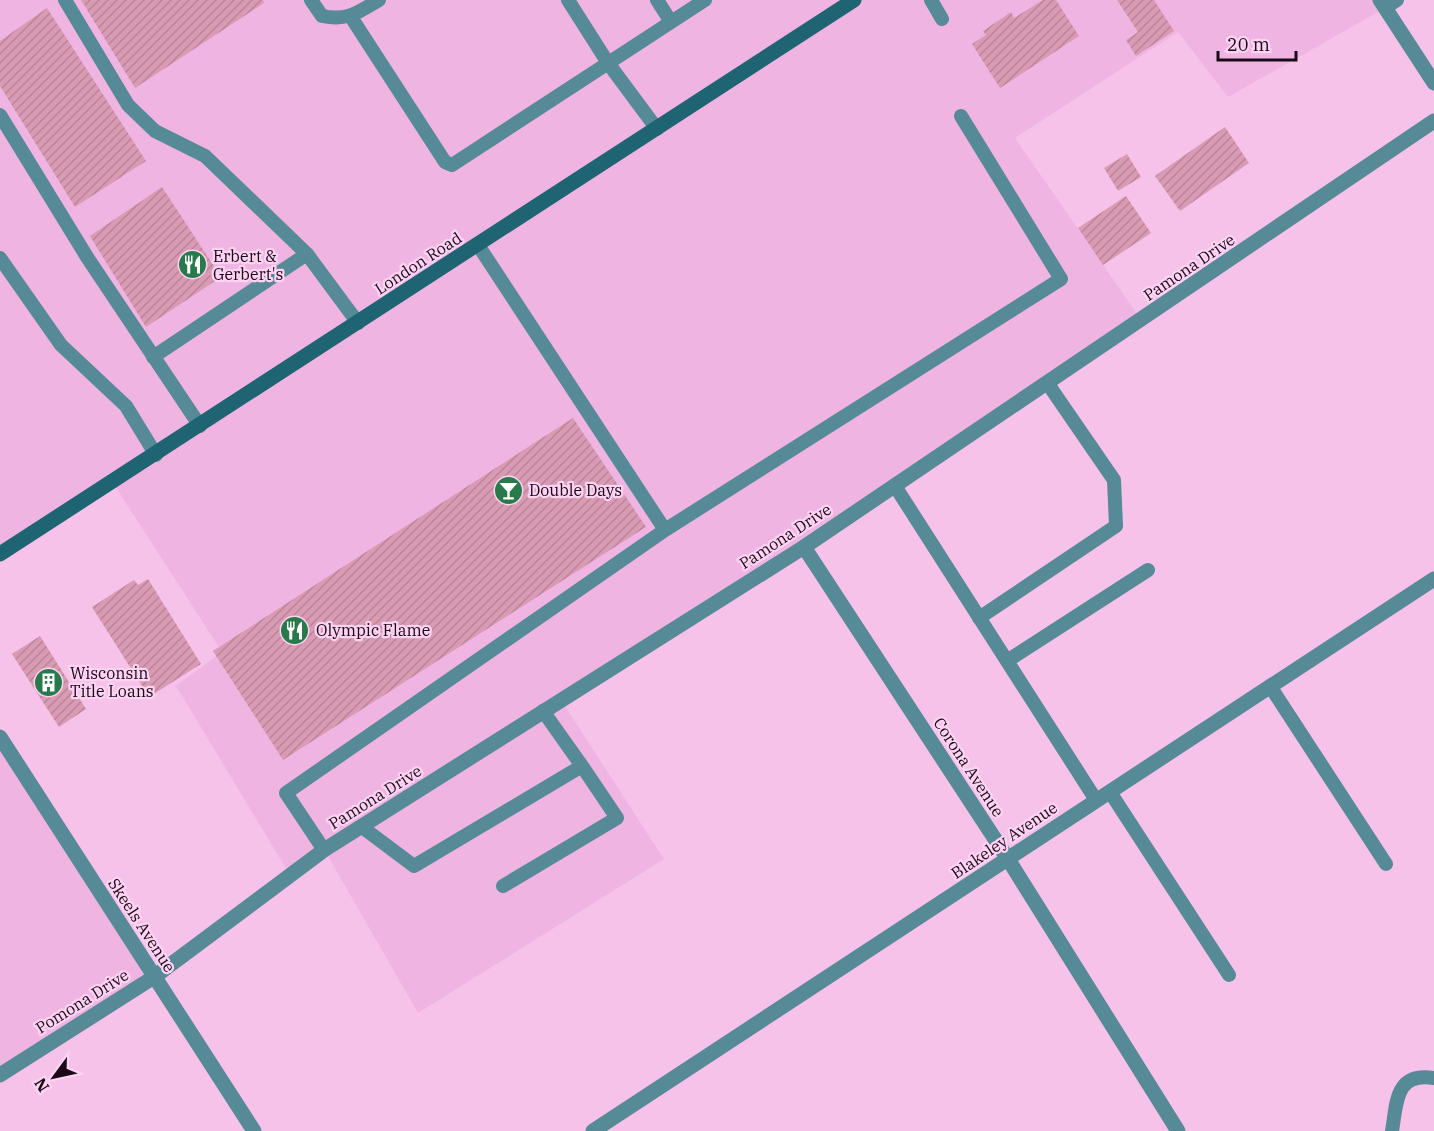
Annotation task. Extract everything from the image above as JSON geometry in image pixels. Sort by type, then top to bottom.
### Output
[{"type":"street","name":"London Road","points":[[0,554],[156,455],[854,0]]},
{"type":"street","points":[[1387,3],[1434,83]]},
{"type":"street","name":"Pamona Drive","points":[[154,977],[324,850],[804,547],[1434,121]]},
{"type":"street","name":"Corona Avenue","points":[[804,547],[1008,859],[1178,1131]]},
{"type":"street","name":"Blakeley Avenue","points":[[593,1131],[1434,579]]},
{"type":"street","name":"Skeels Avenue","points":[[0,737],[254,1131]]},
{"type":"street","name":"Pomona Drive","points":[[0,1075],[154,977]]},
{"type":"lane","points":[[65,0],[128,105],[155,131],[205,156],[307,254],[358,323]]},
{"type":"lane","points":[[311,0],[322,16],[337,19],[351,16],[379,0]]},
{"type":"lane","points":[[567,0],[608,63],[657,129]]},
{"type":"lane","points":[[657,0],[671,22]]},
{"type":"lane","points":[[351,16],[445,162],[452,165],[705,0]]},
{"type":"lane","points":[[931,0],[942,19]]},
{"type":"lane","points":[[0,115],[87,257],[200,426]]},
{"type":"lane","points":[[324,850],[286,793],[665,530],[1061,279],[961,116]]},
{"type":"lane","points":[[478,245],[665,530]]},
{"type":"lane","points":[[153,357],[307,254]]},
{"type":"lane","points":[[0,258],[62,345],[126,406],[156,455]]},
{"type":"lane","points":[[979,618],[1116,526],[1114,480],[1048,384]]},
{"type":"lane","points":[[895,486],[1096,800]]},
{"type":"lane","points":[[1007,661],[1148,570]]},
{"type":"lane","points":[[1270,686],[1386,864]]},
{"type":"lane","points":[[503,886],[617,818],[543,711]]},
{"type":"lane","points":[[362,827],[414,866],[582,766]]},
{"type":"lane","points":[[1110,792],[1229,975]]},
{"type":"lane","points":[[1392,1131],[1399,1092],[1407,1081],[1420,1076],[1434,1078]]},
{"type":"shaded area","points":[[0,0],[1380,0],[1385,8],[1228,97],[1178,32],[1015,138],[1142,321],[561,700],[664,859],[418,1013],[325,851],[290,875],[176,686],[222,652],[113,483],[0,554]]},
{"type":"shaded area","points":[[0,737],[154,977],[0,1075]]},
{"type":"building","points":[[81,0],[263,0],[264,3],[135,88]]},
{"type":"building","points":[[1043,0],[1056,0],[1079,36],[1000,88],[972,44],[986,35],[983,31],[1011,12],[1014,18]]},
{"type":"building","points":[[1117,0],[1154,0],[1174,31],[1136,56],[1126,40],[1138,32]]},
{"type":"building","points":[[47,8],[146,161],[75,207],[0,86],[0,41]]},
{"type":"building","points":[[1225,127],[1249,163],[1180,211],[1155,176]]},
{"type":"building","points":[[1127,154],[1141,177],[1118,191],[1104,168]]},
{"type":"building","points":[[162,187],[221,277],[146,327],[90,236]]},
{"type":"building","points":[[1126,196],[1151,233],[1103,265],[1078,228]]},
{"type":"building","points":[[573,418],[646,527],[283,760],[213,651]]},
{"type":"building","points":[[148,579],[201,664],[149,697],[92,607],[134,580],[138,585]]},
{"type":"building","name":"Wisconsin Title Loans","points":[[40,636],[86,709],[59,727],[12,654]]},
{"type":"place","name":"Erbert & Gerbert's","points":[[192,265]]},
{"type":"place","name":"Double Days","points":[[508,490]]},
{"type":"place","name":"Olympic Flame","points":[[295,630]]},
{"type":"place","name":"Wisconsin Title Loans","points":[[49,682]]}]
